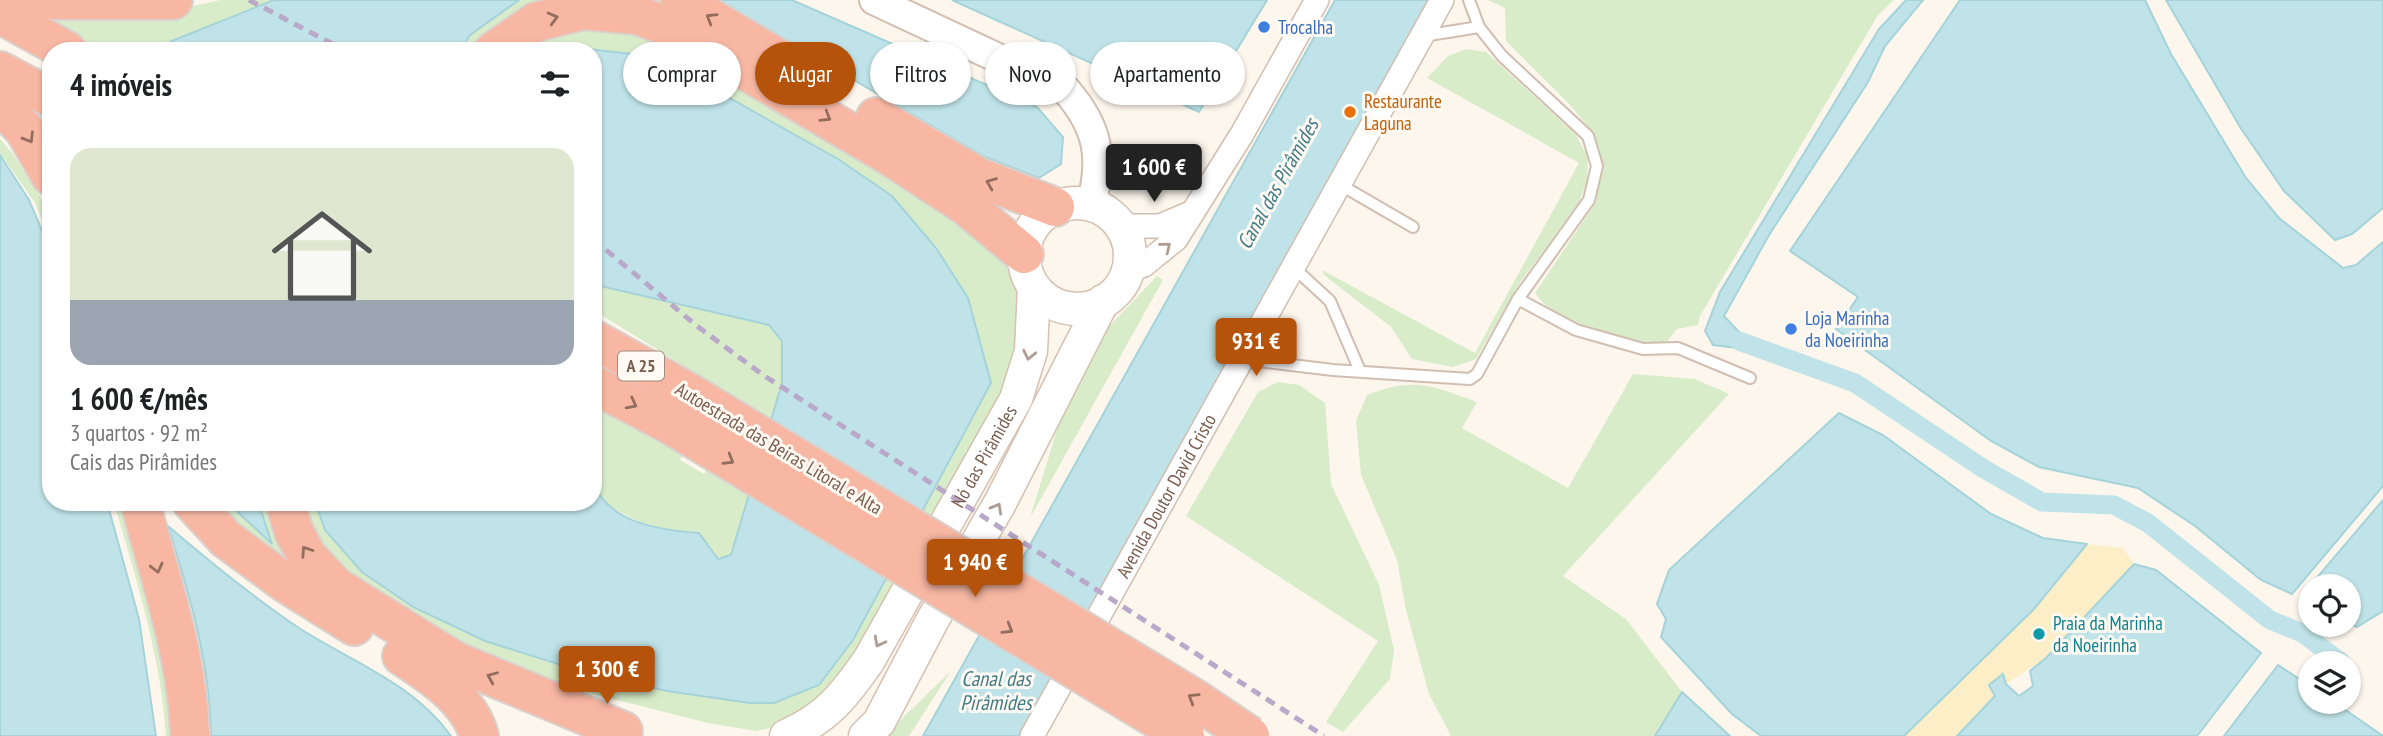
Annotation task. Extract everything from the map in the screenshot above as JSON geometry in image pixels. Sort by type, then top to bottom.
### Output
[{"type":"highway","points":[[28,0],[173,0]]},
{"type":"highway","points":[[681,0],[978,177],[1073,206]]},
{"type":"highway","points":[[507,42],[536,22],[583,10],[637,15],[667,26],[890,156],[965,205],[1029,271]]},
{"type":"highway","points":[[0,14],[51,42]]},
{"type":"highway","points":[[0,71],[42,93]]},
{"type":"highway","points":[[0,105],[24,129],[42,160]]},
{"type":"highway","name":"Autoestrada das Beiras Litoral e Alta","points":[[602,346],[680,409],[1185,736]]},
{"type":"highway","name":"Autoestrada das Beiras Litoral e Alta","points":[[602,387],[680,409],[1171,685],[1250,736]]},
{"type":"highway","points":[[142,511],[182,666],[189,708],[190,736]]},
{"type":"highway","points":[[200,511],[226,539],[287,584],[435,677],[476,722],[480,736]]},
{"type":"highway","points":[[288,511],[294,532],[307,556],[336,587],[455,661],[631,734]]},
{"type":"main road","points":[[1073,206],[1104,210],[1121,226],[1130,253],[1128,270]]},
{"type":"main road","name":"Nó das Pirâmides","points":[[786,736],[812,724],[843,698],[869,660],[1016,399],[1031,351],[1027,236],[1037,220],[1073,206]]},
{"type":"main road","name":"Nó das Pirâmides","points":[[865,736],[879,722],[932,621],[1000,503],[1103,301],[1121,285],[1128,270]]},
{"type":"main road","points":[[1029,271],[1046,299],[1062,307],[1078,309],[1103,301]]},
{"type":"main road","points":[[578,736],[631,734]]},
{"type":"street","points":[[874,0],[1066,90],[1087,115],[1099,162],[1073,206]]},
{"type":"street","points":[[1128,270],[1144,265],[1176,239],[1242,134],[1317,0]]},
{"type":"street","name":"Avenida Doutor David Cristo","points":[[1040,733],[1242,359],[1442,0]]},
{"type":"street","points":[[1121,226],[1160,226],[1193,212]]},
{"type":"lane","points":[[1242,359],[1469,379],[1477,374],[1518,299],[1589,200],[1597,166],[1588,136],[1502,56],[1479,27],[1469,0]]},
{"type":"lane","points":[[1422,37],[1479,27]]},
{"type":"lane","points":[[1339,184],[1413,227]]},
{"type":"lane","points":[[1294,268],[1330,301],[1360,371]]},
{"type":"lane","points":[[1518,299],[1576,330],[1643,349],[1678,348],[1749,378]]},
{"type":"green space","points":[[220,0],[274,0],[171,42],[86,42],[38,17],[180,9]]},
{"type":"green space","points":[[519,0],[641,0],[511,42],[466,42],[470,35]]},
{"type":"green space","points":[[1488,0],[1894,0],[1878,15],[1700,316],[1698,325],[1677,329],[1664,345],[1612,337],[1575,324],[1545,305],[1535,293],[1596,202],[1601,167],[1593,133],[1571,106],[1506,41],[1505,8]]},
{"type":"green space","points":[[629,26],[658,42],[623,42],[623,55],[602,52],[602,42],[528,42],[551,28]]},
{"type":"green space","points":[[1466,49],[1486,52],[1576,135],[1588,157],[1587,180],[1579,203],[1521,281],[1476,359],[1453,367],[1412,359],[1391,327],[1324,275],[1322,270],[1475,353],[1579,163],[1427,78],[1448,56]]},
{"type":"green space","points":[[741,87],[755,94],[755,105],[775,105],[865,154],[1005,254],[1015,278],[1020,304],[1017,348],[995,407],[858,651],[822,697],[775,727],[756,731],[708,723],[522,676],[379,601],[320,550],[303,511],[318,511],[325,530],[362,572],[413,607],[485,641],[584,672],[667,691],[750,703],[774,703],[819,685],[853,640],[991,383],[968,298],[936,248],[892,197],[838,159],[741,104]]},
{"type":"green space","points":[[0,139],[13,154],[42,200],[42,220],[35,203],[0,153]]},
{"type":"green space","points":[[1157,276],[1163,280],[1030,518],[1063,410],[1100,336]]},
{"type":"green space","points":[[602,285],[770,325],[782,341],[782,383],[731,555],[718,559],[699,533],[652,529],[602,502],[602,412],[683,455],[680,460],[704,474],[744,403],[602,316]]},
{"type":"green space","points":[[1633,374],[1695,379],[1729,394],[1563,576],[1626,619],[1682,692],[1655,736],[1451,736],[1429,694],[1406,610],[1397,560],[1361,475],[1356,421],[1367,395],[1398,386],[1422,385],[1477,402],[1462,428],[1568,488]]},
{"type":"green space","points":[[1278,382],[1299,385],[1325,403],[1331,484],[1379,585],[1394,650],[1390,679],[1343,732],[1326,722],[1378,641],[1186,516],[1258,392]]},
{"type":"green space","points":[[117,511],[127,511],[155,622],[176,736],[166,736],[159,676],[139,589]]},
{"type":"green space","points":[[218,511],[237,511],[271,543],[261,511],[280,511],[318,583]]},
{"type":"green space","points":[[951,671],[909,736],[884,736]]},
{"type":"sand","name":"Praia da Marinha da Noeirinha","points":[[2087,544],[2123,548],[2134,564],[2046,658],[2006,684],[1989,684],[1996,695],[1957,736],[1904,736],[2034,609]]},
{"type":"water","points":[[274,0],[519,0],[470,35],[466,42],[172,41]]},
{"type":"water","points":[[718,0],[792,0],[888,42],[870,42],[870,89],[856,81],[856,42],[789,42]]},
{"type":"water","points":[[952,0],[1267,0],[1242,42],[1090,42],[1090,63],[1076,56],[1076,42],[1045,42]]},
{"type":"water","name":"Canal das Pirâmides","points":[[1335,0],[1429,0],[1019,736],[923,736]]},
{"type":"water","points":[[1906,0],[1923,0],[1885,46],[1868,82],[1769,235],[1724,316],[1741,334],[1737,348],[1713,345],[1705,331],[1720,292],[1879,29]]},
{"type":"water","points":[[1960,0],[2145,0],[2171,54],[2246,178],[2279,218],[2343,268],[2356,265],[2383,242],[2383,486],[2309,574],[2298,574],[2298,587],[2292,594],[2261,580],[2195,526],[2138,488],[2039,467],[1991,441],[1836,329],[1858,297],[1790,251]]},
{"type":"water","points":[[2166,0],[2383,0],[2383,208],[2352,234],[2335,240],[2284,191],[2240,127]]},
{"type":"water","points":[[602,51],[623,53],[623,105],[741,104],[838,159],[892,196],[936,248],[968,298],[991,383],[853,640],[819,685],[774,703],[750,703],[667,691],[584,672],[485,641],[413,607],[362,572],[325,530],[318,511],[602,511],[602,498],[624,516],[638,522],[668,530],[699,533],[718,559],[731,555],[782,383],[782,341],[769,325],[602,285]]},
{"type":"water","points":[[971,78],[985,84],[985,105],[1032,105],[1063,137],[1061,164],[1039,178],[985,157],[897,105],[971,105]]},
{"type":"water","points":[[1184,105],[1203,105],[1199,112]]},
{"type":"water","points":[[0,155],[29,200],[42,231],[42,511],[109,511],[139,619],[156,736],[0,736]]},
{"type":"water","points":[[1839,413],[1883,435],[1991,514],[2043,538],[2087,544],[2034,609],[1904,736],[1761,736],[1732,714],[1661,637],[1666,619],[1657,604],[1669,570]]},
{"type":"water","points":[[2383,500],[2383,611],[2361,625],[2361,574],[2320,574]]},
{"type":"water","points":[[237,511],[261,511],[272,544]]},
{"type":"water","points":[[168,526],[232,579],[299,628],[381,675],[419,702],[451,736],[211,736],[203,655]]},
{"type":"water","points":[[2134,564],[2156,570],[2261,653],[2197,736],[1957,736],[1995,696],[1989,685],[2003,674],[2006,684],[2019,696],[2033,686],[2030,671],[2046,658]]},
{"type":"water","points":[[2278,665],[2298,678],[2298,714],[2351,714],[2383,736],[2224,736]]},
{"type":"water","points":[[1682,692],[1730,736],[1655,736]]},
{"type":"waterway","points":[[1739,341],[1855,383],[1984,469],[2042,502],[2114,505],[2148,523],[2270,620],[2302,633],[2326,651]]},
{"type":"railway","points":[[249,0],[329,42]]},
{"type":"railway","points":[[602,247],[697,326],[763,375],[1324,736]]},
{"type":"place","name":"Trocalha","points":[[1264,27]]},
{"type":"place","name":"Restaurante Laguna","points":[[1350,112]]},
{"type":"place","name":"Loja Marinha da Noeirinha","points":[[1791,329]]},
{"type":"place","name":"Praia da Marinha da Noeirinha","points":[[2039,634]]}]
